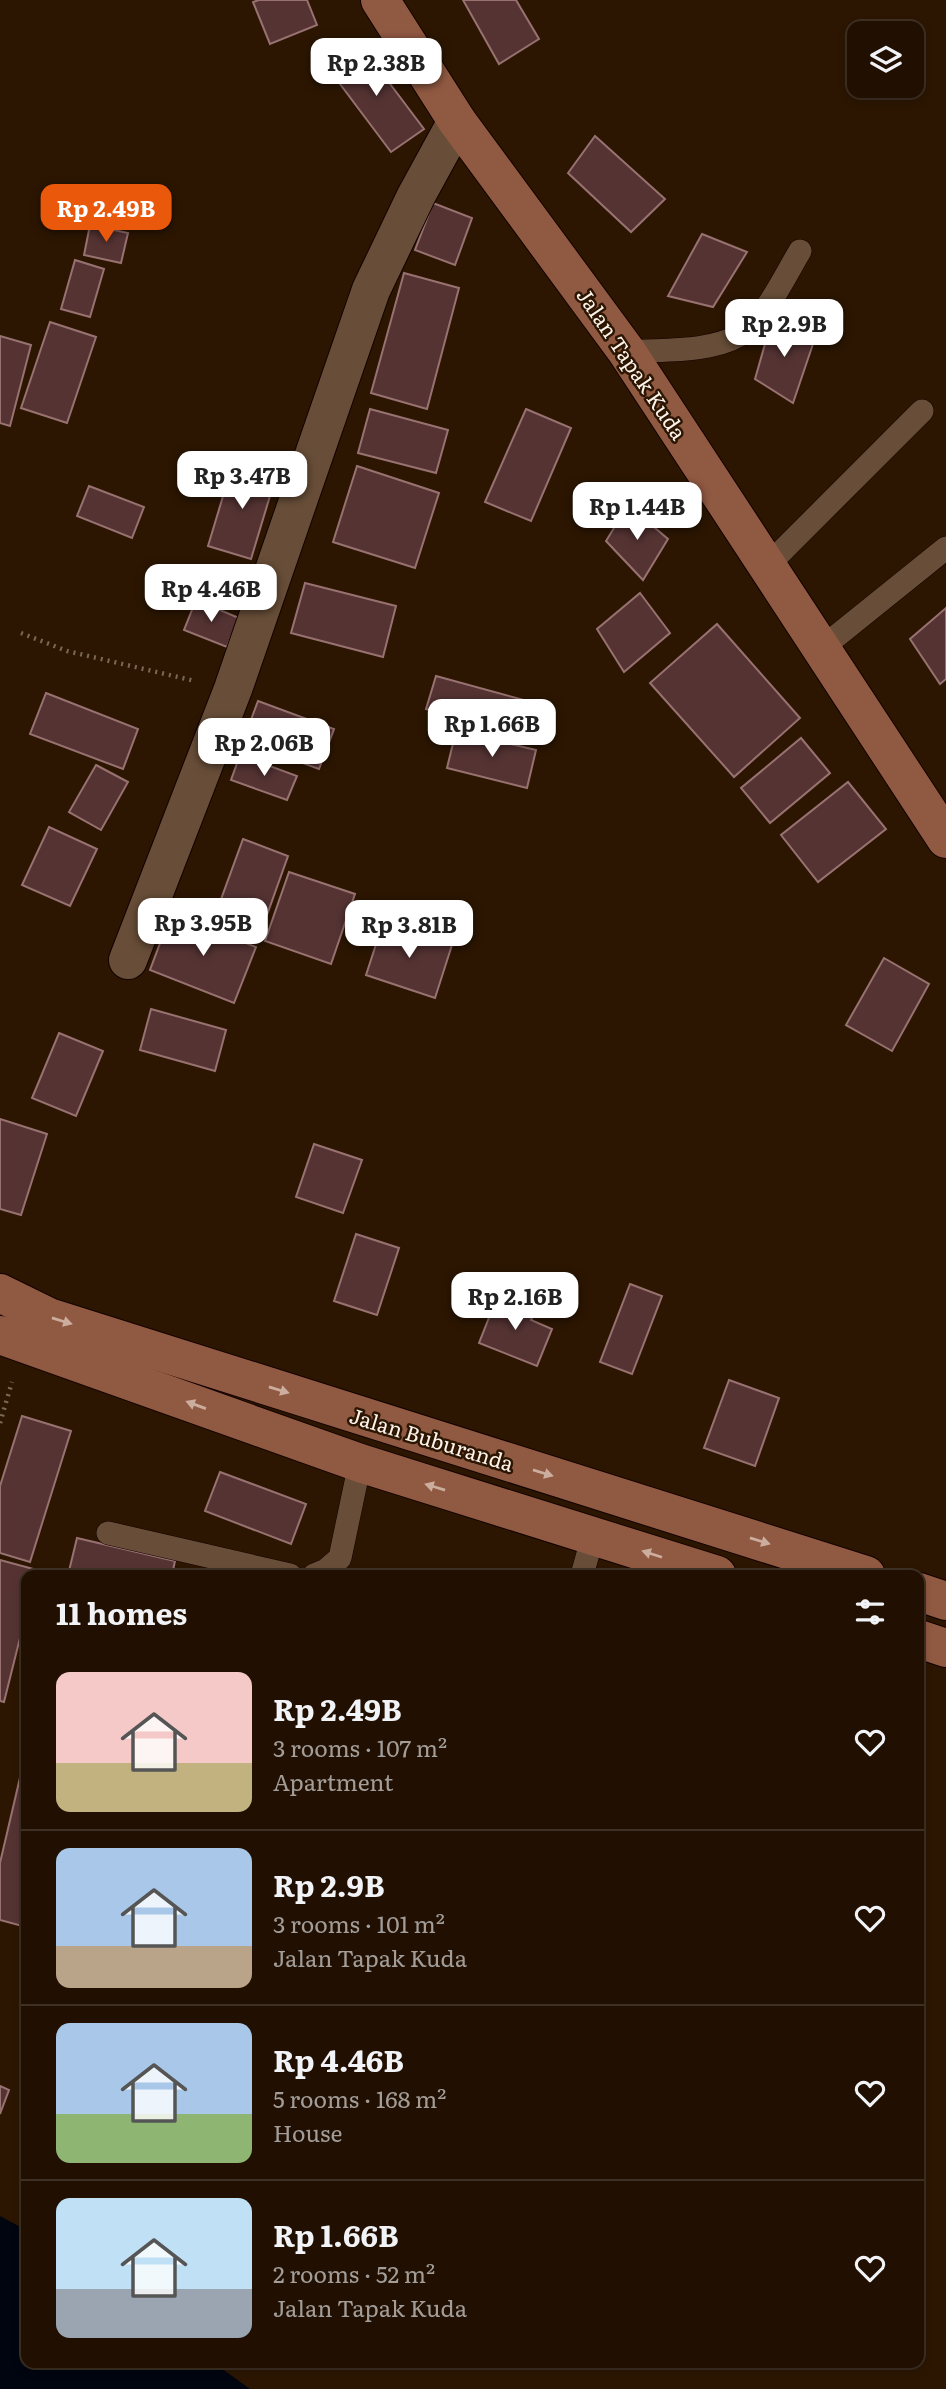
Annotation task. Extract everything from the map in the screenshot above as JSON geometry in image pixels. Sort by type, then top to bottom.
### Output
[{"type":"street","name":"Jalan Tapak Kuda","points":[[380,0],[457,121],[627,352],[823,647],[946,839]]},
{"type":"street","points":[[128,960],[233,690],[371,290],[416,196],[457,121]]},
{"type":"street","name":"Jalan Buburanda","points":[[0,1293],[49,1317],[850,1570]]},
{"type":"street","name":"Jalan Buburanda","points":[[0,1335],[360,1463],[701,1570]]},
{"type":"street","points":[[924,1594],[946,1601]]},
{"type":"street","points":[[924,1641],[946,1648]]},
{"type":"lane","points":[[627,352],[696,347],[741,335],[755,322],[800,251]]},
{"type":"lane","points":[[768,565],[922,411]]},
{"type":"lane","points":[[823,647],[946,548]]},
{"type":"lane","points":[[326,1570],[340,1558],[360,1463]]},
{"type":"lane","points":[[108,1533],[268,1570]]},
{"type":"lane","points":[[583,1570],[593,1536]]},
{"type":"path","points":[[22,634],[67,651],[233,690]]},
{"type":"shaded area","points":[[0,2216],[21,2227],[21,2368],[221,2368],[250,2389],[0,2389]]},
{"type":"building","points":[[307,0],[317,25],[270,44],[253,2]]},
{"type":"building","points":[[463,0],[516,0],[539,39],[499,64]]},
{"type":"building","points":[[360,44],[424,129],[391,152],[328,68]]},
{"type":"building","points":[[595,136],[665,199],[631,232],[568,173]]},
{"type":"building","points":[[433,203],[472,218],[455,265],[415,250]]},
{"type":"building","points":[[90,225],[128,233],[121,263],[84,255]]},
{"type":"building","points":[[702,234],[747,252],[713,307],[668,296]]},
{"type":"building","points":[[75,260],[104,269],[90,317],[61,309]]},
{"type":"building","points":[[404,273],[459,288],[427,409],[371,393]]},
{"type":"building","points":[[773,316],[814,341],[793,403],[755,379]]},
{"type":"building","points":[[50,322],[96,337],[67,423],[21,408]]},
{"type":"building","points":[[0,336],[31,345],[10,426],[0,423]]},
{"type":"building","points":[[370,409],[448,430],[436,473],[358,453]]},
{"type":"building","points":[[526,409],[571,428],[531,521],[485,502]]},
{"type":"building","points":[[233,463],[276,476],[251,559],[208,546]]},
{"type":"building","points":[[357,466],[439,493],[415,568],[333,542]]},
{"type":"building","points":[[89,486],[144,507],[132,538],[77,516]]},
{"type":"building","points":[[628,505],[668,539],[643,580],[606,541]]},
{"type":"building","points":[[305,583],[396,606],[383,657],[291,633]]},
{"type":"building","points":[[640,593],[670,633],[624,672],[597,629]]},
{"type":"building","points":[[196,600],[239,618],[227,647],[184,630]]},
{"type":"building","points":[[946,608],[946,679],[940,684],[910,639]]},
{"type":"building","points":[[717,624],[800,718],[734,777],[650,683]]},
{"type":"building","points":[[436,676],[531,702],[521,737],[426,709]]},
{"type":"building","points":[[46,693],[138,729],[123,769],[30,734]]},
{"type":"building","points":[[258,701],[334,729],[319,769],[243,741]]},
{"type":"building","points":[[456,731],[536,750],[527,788],[447,768]]},
{"type":"building","points":[[801,738],[830,773],[770,823],[741,788]]},
{"type":"building","points":[[240,755],[297,776],[287,800],[231,780]]},
{"type":"building","points":[[96,765],[128,782],[101,830],[69,812]]},
{"type":"building","points":[[848,782],[886,829],[818,882],[781,835]]},
{"type":"building","points":[[49,827],[97,849],[70,906],[22,885]]},
{"type":"building","points":[[243,839],[288,856],[262,929],[216,913]]},
{"type":"building","points":[[289,872],[355,894],[331,964],[265,941]]},
{"type":"building","points":[[171,914],[256,947],[234,1003],[150,970]]},
{"type":"building","points":[[383,923],[452,945],[435,998],[366,975]]},
{"type":"building","points":[[884,958],[929,984],[892,1051],[846,1025]]},
{"type":"building","points":[[151,1009],[226,1030],[215,1071],[140,1050]]},
{"type":"building","points":[[59,1033],[103,1051],[76,1116],[32,1098]]},
{"type":"building","points":[[0,1119],[47,1134],[21,1215],[0,1209]]},
{"type":"building","points":[[314,1144],[362,1160],[343,1213],[296,1197]]},
{"type":"building","points":[[356,1234],[399,1248],[377,1315],[334,1301]]},
{"type":"building","points":[[630,1284],[662,1296],[632,1374],[600,1362]]},
{"type":"building","points":[[498,1295],[535,1311],[531,1320],[552,1329],[537,1366],[479,1343]]},
{"type":"building","points":[[729,1380],[779,1398],[755,1466],[704,1448]]},
{"type":"building","points":[[22,1416],[71,1431],[30,1562],[0,1553],[0,1486]]},
{"type":"building","points":[[220,1472],[306,1504],[291,1544],[205,1511]]},
{"type":"building","points":[[77,1538],[175,1561],[173,1570],[69,1570]]},
{"type":"building","points":[[0,1560],[37,1570],[21,1570],[21,1634],[4,1702],[0,1701]]},
{"type":"building","points":[[21,1773],[21,1926],[0,1920],[0,1863]]},
{"type":"building","points":[[0,2086],[9,2090],[0,2114]]}]
